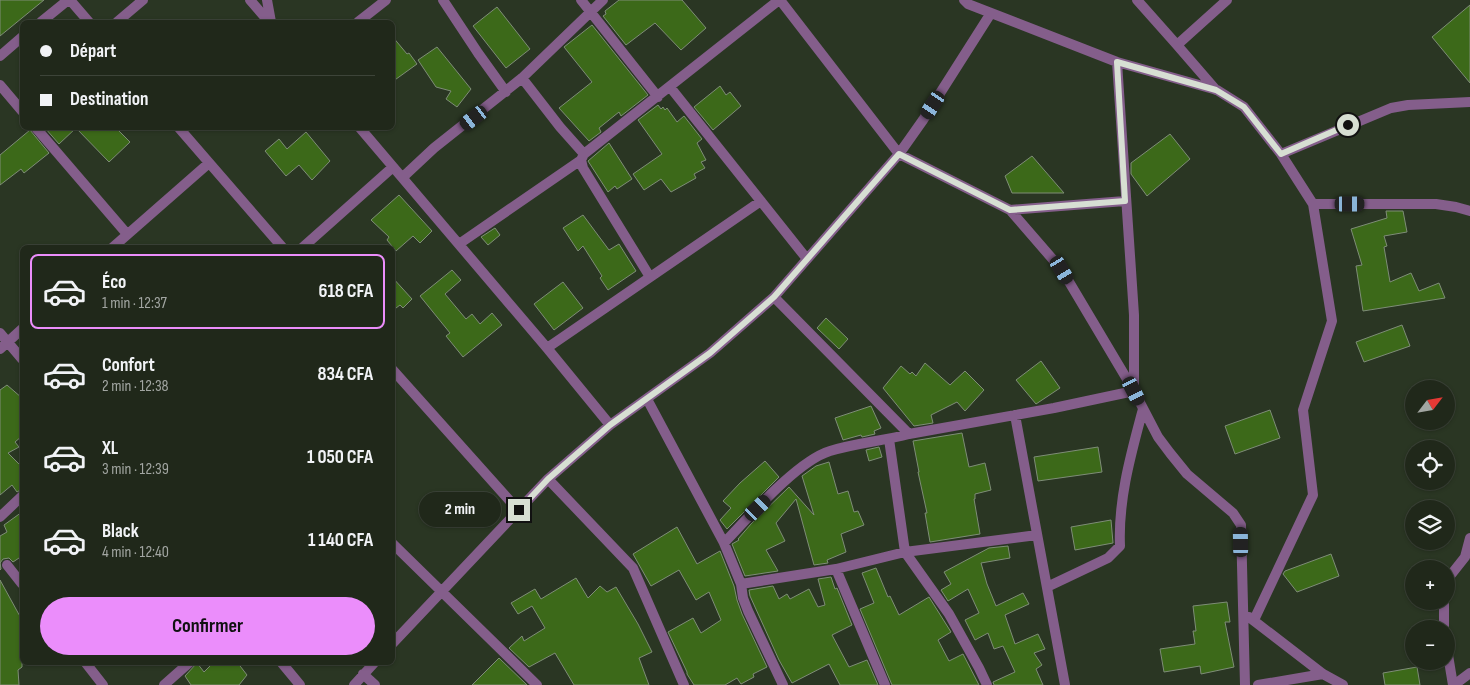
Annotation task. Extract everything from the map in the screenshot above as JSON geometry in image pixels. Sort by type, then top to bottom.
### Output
[{"type":"street","points":[[44,20],[69,0],[88,20]]},
{"type":"street","points":[[119,20],[143,0]]},
{"type":"street","points":[[250,0],[268,20]]},
{"type":"street","points":[[266,0],[270,20]]},
{"type":"street","points":[[361,20],[386,0]]},
{"type":"street","points":[[443,0],[506,92]]},
{"type":"street","points":[[581,0],[658,97]]},
{"type":"street","points":[[403,177],[434,148],[522,78],[603,0]]},
{"type":"street","points":[[459,244],[583,157],[780,0],[899,154],[1010,210],[1062,270],[1134,391],[1158,436],[1170,453],[1187,474],[1233,513],[1241,525],[1245,685]]},
{"type":"street","points":[[964,0],[968,4],[991,14],[1117,62],[1216,90],[1244,107],[1281,154],[1313,204],[1332,321],[1303,410],[1313,496],[1254,620]]},
{"type":"street","points":[[1137,0],[1216,90]]},
{"type":"street","points":[[1177,45],[1227,0]]},
{"type":"street","points":[[395,641],[548,479],[610,425],[717,348],[774,297],[899,154],[991,14]]},
{"type":"street","points":[[0,56],[20,39]]},
{"type":"street","points":[[1117,62],[1134,315],[1134,391]]},
{"type":"street","points":[[522,78],[583,157],[583,168],[650,277]]},
{"type":"street","points":[[0,85],[20,109]]},
{"type":"street","points":[[670,87],[806,260]]},
{"type":"street","points":[[1281,154],[1391,108],[1408,105],[1470,102]]},
{"type":"street","points":[[38,130],[127,234]]},
{"type":"street","points":[[181,130],[280,245]]},
{"type":"street","points":[[362,130],[610,425]]},
{"type":"street","points":[[115,245],[209,163]]},
{"type":"street","points":[[305,245],[394,167]]},
{"type":"street","points":[[547,348],[761,201]]},
{"type":"street","points":[[1010,210],[1125,201]]},
{"type":"street","points":[[1313,204],[1436,204],[1470,211]]},
{"type":"street","points":[[774,297],[909,434]]},
{"type":"street","points":[[4,346],[20,331]]},
{"type":"street","points":[[0,333],[4,346],[20,358]]},
{"type":"street","points":[[395,372],[519,510]]},
{"type":"street","points":[[724,543],[794,473],[812,459],[830,451],[1134,391]]},
{"type":"street","points":[[647,399],[724,543],[741,584],[743,598],[748,611],[783,685]]},
{"type":"street","points":[[1047,587],[1108,558],[1120,546],[1119,524],[1127,468],[1143,409]]},
{"type":"street","points":[[1015,415],[1065,685]]},
{"type":"street","points":[[889,439],[905,552],[949,614],[979,668],[986,685]]},
{"type":"street","points":[[548,479],[633,568],[684,685]]},
{"type":"street","points":[[0,517],[20,498]]},
{"type":"street","points":[[741,584],[836,569],[905,552],[1037,535]]},
{"type":"street","points":[[1455,569],[1464,557],[1470,538]]},
{"type":"street","points":[[395,546],[537,685]]},
{"type":"street","points":[[7,565],[20,581]]},
{"type":"street","points":[[836,569],[885,685]]},
{"type":"street","points":[[1242,611],[1323,674],[1342,685]]},
{"type":"street","points":[[87,665],[103,685]]},
{"type":"street","points":[[164,685],[187,665]]},
{"type":"street","points":[[283,665],[300,685]]},
{"type":"street","points":[[354,685],[372,665]]},
{"type":"street","points":[[1451,670],[1454,685],[1470,673]]},
{"type":"street","points":[[363,674],[375,685]]},
{"type":"street","points":[[1258,685],[1323,674]]},
{"type":"building","points":[[0,0],[44,0],[0,36]]},
{"type":"building","points":[[619,0],[682,0],[706,28],[681,50],[655,23],[626,45],[603,16],[606,14],[605,11]]},
{"type":"building","points":[[1470,5],[1470,83],[1432,37]]},
{"type":"building","points":[[497,7],[530,49],[506,68],[473,26]]},
{"type":"building","points":[[592,25],[648,95],[621,116],[619,112],[599,128],[601,132],[589,141],[559,108],[592,82],[564,47]]},
{"type":"building","points":[[395,40],[407,54],[409,53],[417,64],[395,80]]},
{"type":"building","points":[[437,47],[471,89],[457,107],[446,99],[451,91],[436,87],[418,60]]},
{"type":"building","points":[[720,86],[726,95],[730,92],[741,106],[713,130],[694,107]]},
{"type":"building","points":[[658,105],[661,109],[663,107],[665,110],[667,108],[677,122],[684,116],[702,139],[697,143],[706,160],[701,162],[705,168],[694,174],[696,178],[671,192],[661,179],[644,190],[633,174],[662,154],[638,120]]},
{"type":"building","points":[[30,130],[49,153],[24,173],[21,169],[0,185],[0,155]]},
{"type":"building","points":[[47,130],[74,130],[59,144]]},
{"type":"building","points":[[78,130],[118,130],[130,142],[109,162]]},
{"type":"building","points":[[306,132],[330,161],[312,180],[299,165],[286,176],[265,151],[279,139],[287,149]]},
{"type":"building","points":[[1170,134],[1190,159],[1147,196],[1131,174],[1131,163]]},
{"type":"building","points":[[609,143],[632,179],[617,189],[615,186],[608,192],[588,161]]},
{"type":"building","points":[[1032,156],[1064,193],[1012,193],[1005,176]]},
{"type":"building","points":[[399,195],[432,231],[420,243],[413,236],[396,251],[395,245],[391,245],[387,240],[389,237],[371,220]]},
{"type":"building","points":[[1386,211],[1403,211],[1407,232],[1384,236],[1387,246],[1384,247],[1390,282],[1411,273],[1419,291],[1439,283],[1445,298],[1363,311],[1356,266],[1362,265],[1351,229],[1387,218]]},
{"type":"building","points":[[583,215],[609,250],[619,244],[636,271],[608,290],[600,278],[602,276],[583,246],[578,251],[563,228]]},
{"type":"building","points":[[495,228],[500,235],[488,245],[481,237]]},
{"type":"building","points":[[452,270],[461,280],[445,294],[466,319],[472,314],[480,324],[492,313],[502,325],[463,357],[446,336],[450,333],[420,296]]},
{"type":"building","points":[[395,280],[412,299],[403,308],[400,305],[395,309]]},
{"type":"building","points":[[563,282],[583,308],[554,330],[534,304]]},
{"type":"building","points":[[826,318],[848,339],[839,349],[817,328]]},
{"type":"building","points":[[1402,325],[1410,346],[1364,362],[1356,342]]},
{"type":"building","points":[[1041,361],[1060,388],[1036,404],[1016,380]]},
{"type":"building","points":[[925,363],[950,385],[965,371],[984,390],[965,411],[957,402],[931,415],[933,423],[914,426],[883,388],[901,366],[910,374],[912,372],[916,376]]},
{"type":"building","points":[[7,385],[20,396],[20,438],[15,442],[19,447],[8,453],[20,465],[20,490],[17,492],[12,485],[0,495],[0,390]]},
{"type":"building","points":[[871,406],[881,428],[874,431],[875,434],[862,437],[861,435],[843,440],[835,418]]},
{"type":"building","points":[[1270,410],[1280,438],[1235,454],[1225,426]]},
{"type":"building","points":[[962,433],[969,467],[985,463],[991,490],[975,494],[974,499],[980,534],[930,542],[925,513],[927,513],[913,441]]},
{"type":"building","points":[[879,447],[882,457],[869,461],[866,450]]},
{"type":"building","points":[[1098,447],[1102,472],[1038,481],[1034,457]]},
{"type":"building","points":[[765,461],[779,477],[727,529],[720,520],[731,508],[723,501]]},
{"type":"building","points":[[829,462],[838,494],[848,491],[854,512],[858,511],[864,525],[841,534],[846,552],[827,560],[828,563],[814,565],[796,499],[776,523],[785,541],[766,550],[778,571],[745,576],[732,544],[739,540],[751,524],[789,487],[814,515],[802,476],[816,466]]},
{"type":"building","points":[[20,513],[20,557],[13,562],[9,558],[3,559],[0,563],[0,536],[7,532],[4,525]]},
{"type":"building","points":[[1111,520],[1113,543],[1075,550],[1071,527]]},
{"type":"building","points":[[677,527],[697,564],[720,551],[734,586],[742,614],[767,667],[753,674],[754,677],[741,684],[737,678],[725,685],[694,685],[668,632],[693,618],[701,633],[721,620],[709,592],[696,600],[679,570],[651,586],[633,554]]},
{"type":"building","points":[[1008,546],[1010,558],[981,563],[996,606],[1023,593],[1029,604],[1005,615],[1015,644],[1038,634],[1045,649],[1034,653],[1042,665],[1036,669],[1043,685],[994,685],[993,682],[1015,672],[1003,646],[994,649],[988,633],[975,640],[965,620],[979,613],[968,589],[948,601],[941,590],[951,584],[944,572],[989,548]]},
{"type":"building","points":[[1331,554],[1339,576],[1297,592],[1283,574],[1285,571]]},
{"type":"building","points":[[876,568],[888,597],[890,596],[899,615],[929,597],[951,632],[938,640],[949,661],[963,654],[979,685],[892,685],[860,609],[874,603],[862,573]]},
{"type":"building","points":[[831,577],[852,625],[832,635],[849,667],[867,660],[878,685],[840,685],[829,664],[792,683],[779,660],[750,596],[749,590],[773,586],[779,599],[787,594],[790,599],[809,589],[818,607],[825,605],[818,579]]},
{"type":"building","points":[[576,578],[588,598],[600,586],[607,592],[616,587],[652,652],[639,658],[649,685],[574,685],[555,653],[529,667],[509,648],[522,636],[524,641],[545,628],[532,606],[518,614],[511,603],[535,589],[541,599]]},
{"type":"building","points":[[0,580],[20,616],[20,665],[22,667],[18,670],[19,685],[0,685]]},
{"type":"building","points":[[1227,602],[1230,622],[1225,622],[1234,667],[1201,674],[1200,666],[1164,672],[1160,649],[1195,644],[1193,631],[1196,631],[1193,606]]},
{"type":"building","points":[[499,658],[527,685],[472,685]]},
{"type":"building","points":[[195,665],[199,665],[204,672],[211,665],[239,665],[247,675],[239,685],[191,685],[185,676]]},
{"type":"building","points":[[1405,669],[1418,670],[1420,685],[1385,685],[1383,673]]},
{"type":"route","points":[[519,510],[548,479],[610,425],[710,353],[774,297],[899,154],[1010,210],[1125,201],[1117,62],[1216,90],[1244,107],[1281,154],[1348,125]]}]
